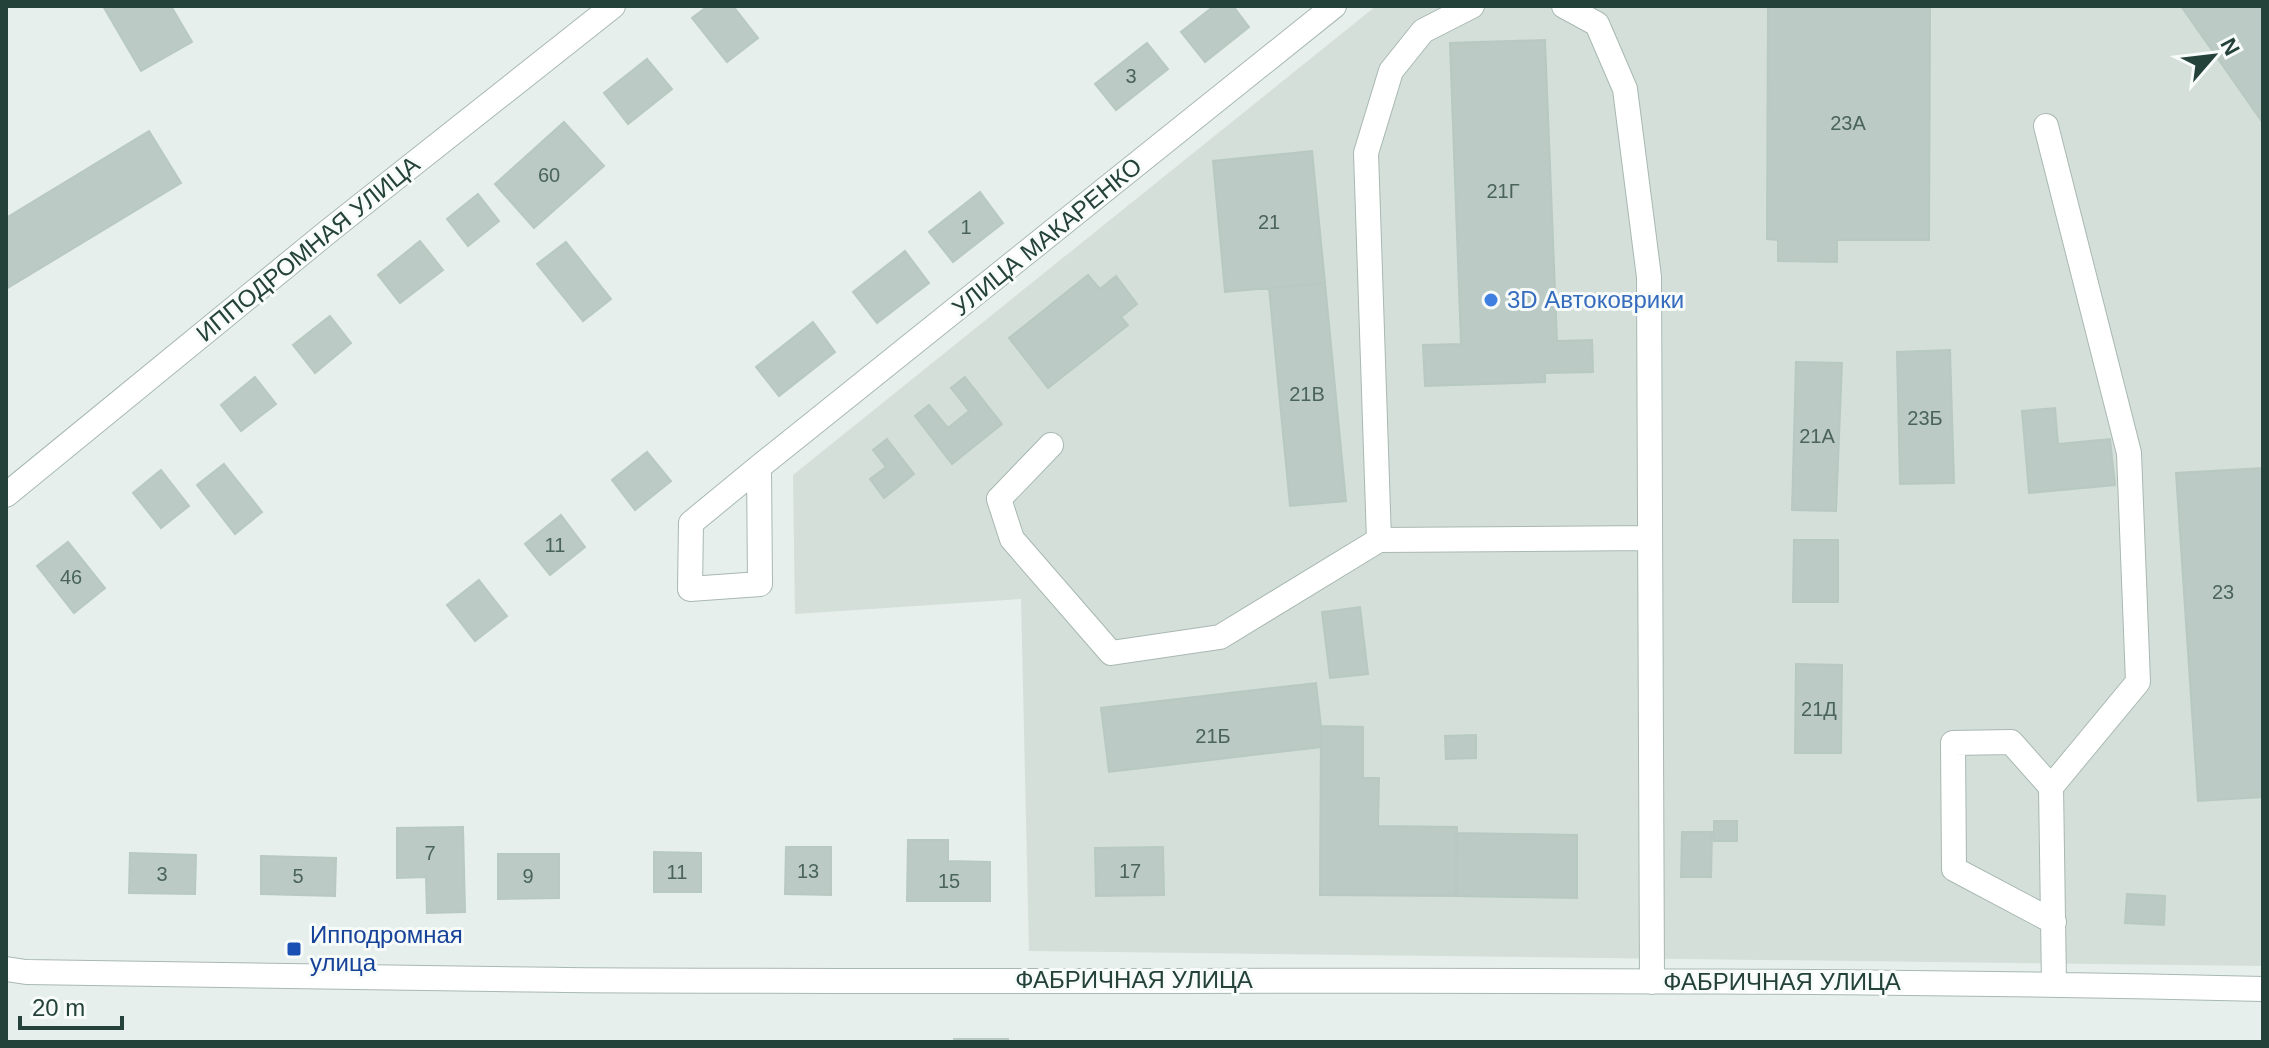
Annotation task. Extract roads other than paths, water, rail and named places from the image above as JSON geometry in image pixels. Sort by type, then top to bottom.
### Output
[{"type":"street","name":"ИППОДРОМНАЯ УЛИЦА","points":[[6,495],[330,230],[613,6]]},
{"type":"street","name":"УЛИЦА МАКАРЕНКО","points":[[759,467],[760,584],[690,589],[691,523],[759,467],[1334,6]]},
{"type":"street","points":[[1379,540],[1366,153],[1391,71],[1423,31],[1472,6]]},
{"type":"street","points":[[1564,6],[1597,24],[1625,89],[1649,277],[1652,982]]},
{"type":"street","points":[[2046,126],[2129,453],[2138,682],[2051,787]]},
{"type":"street","points":[[1051,445],[999,499],[1012,539],[1111,653],[1220,637],[1379,540],[1650,538]]},
{"type":"street","points":[[2054,922],[1954,869],[1953,743],[2011,742],[2051,787],[2054,922],[2054,984]]},
{"type":"street","name":"ФАБРИЧНАЯ УЛИЦА","points":[[6,969],[26,972],[565,980],[2054,984],[2263,989]]},
{"type":"place","name":"3D Автоковрики","points":[[1491,300]]},
{"type":"place","name":"Ипподромная улица","points":[[294,949]]}]
